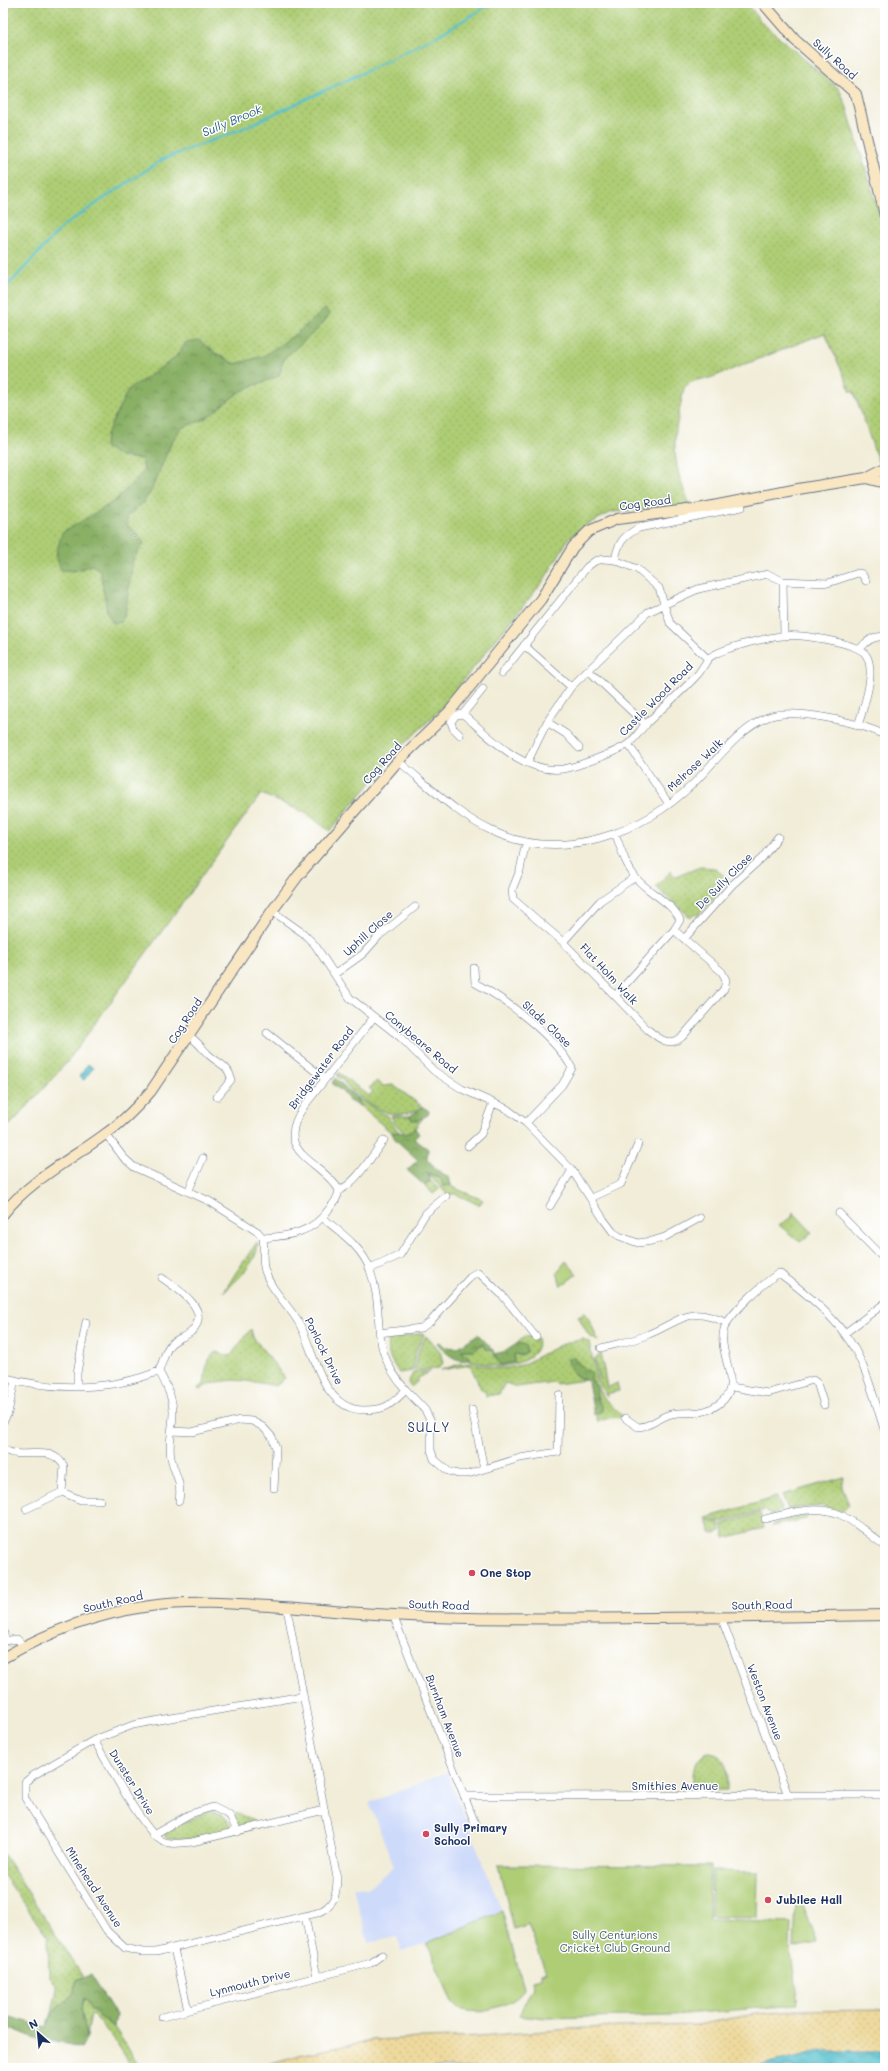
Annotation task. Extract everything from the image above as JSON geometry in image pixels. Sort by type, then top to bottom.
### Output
[{"type":"street","name":"Sully Road","points":[[763,3],[795,40],[856,94],[885,215]]},
{"type":"street","name":"Cog Road","points":[[3,1214],[13,1201],[106,1134],[130,1114],[151,1091],[272,911],[298,876],[398,761],[450,711],[541,599],[573,547],[589,530],[617,519],[703,508],[798,489],[866,478],[885,468]]},
{"type":"street","name":"Cog Road","points":[[866,478],[885,483]]},
{"type":"street","points":[[615,560],[621,540],[627,534],[638,528],[742,507]]},
{"type":"street","points":[[502,673],[586,567],[595,561],[615,560],[637,569],[659,588],[670,622],[708,659]]},
{"type":"street","points":[[527,763],[547,722],[571,687],[648,612],[698,589],[768,574],[783,581],[828,583],[858,573],[862,574],[866,581]]},
{"type":"street","points":[[783,581],[784,635]]},
{"type":"street","name":"Castle Wood Road","points":[[463,714],[503,748],[527,763],[543,768],[564,769],[596,758],[628,744],[697,675],[708,659],[737,646],[784,635],[818,638],[860,649]]},
{"type":"street","points":[[858,726],[868,687],[870,664],[866,655],[860,649],[868,640],[875,637],[885,637]]},
{"type":"street","points":[[524,646],[571,687]]},
{"type":"street","points":[[588,670],[646,725]]},
{"type":"street","points":[[460,735],[452,728],[451,722],[456,715],[463,714],[483,689]]},
{"type":"street","name":"Melrose Walk","points":[[398,761],[470,819],[493,832],[526,842],[549,845],[572,844],[594,840],[615,833],[647,818],[669,804],[693,784],[747,730],[769,716],[796,713],[858,726],[885,735]]},
{"type":"street","points":[[547,722],[566,734],[579,748]]},
{"type":"street","points":[[628,744],[669,804]]},
{"type":"street","points":[[614,996],[674,930],[680,920],[677,914],[635,877],[626,863],[615,833]]},
{"type":"street","name":"De Sully Close","points":[[684,939],[732,885],[762,858],[778,837]]},
{"type":"street","name":"Flat Holm Walk","points":[[526,842],[520,870],[512,890],[512,896],[515,902],[563,942],[614,996],[653,1034],[662,1040],[672,1042],[682,1037],[724,989],[726,980],[722,972],[684,939]]},
{"type":"street","points":[[563,942],[600,901],[635,877]]},
{"type":"street","name":"Uphill Close","points":[[335,974],[363,954],[379,936],[415,907]]},
{"type":"street","name":"Conybeare Road","points":[[272,911],[303,933],[315,945],[350,998],[400,1037],[446,1080],[507,1109],[526,1122],[572,1170],[613,1232],[627,1240],[638,1243],[652,1242],[665,1237],[700,1218]]},
{"type":"street","points":[[674,930],[684,939]]},
{"type":"street","name":"Slade Close","points":[[474,968],[475,983],[497,995],[512,1007],[557,1048],[572,1068],[562,1085],[526,1122]]},
{"type":"street","name":"Bridgewater Road","points":[[339,1190],[329,1177],[306,1159],[298,1149],[295,1140],[294,1127],[298,1116],[324,1079],[374,1017]]},
{"type":"street","points":[[267,1033],[324,1079]]},
{"type":"street","points":[[189,1036],[198,1042],[207,1054],[223,1064],[230,1073],[231,1080],[217,1097]]},
{"type":"street","points":[[468,1146],[481,1134],[493,1103]]},
{"type":"street","points":[[106,1134],[123,1157],[134,1167],[209,1201],[258,1232],[262,1238],[290,1236],[313,1226],[323,1218],[338,1197],[339,1190],[346,1188],[384,1140]]},
{"type":"street","points":[[591,1198],[621,1184],[638,1144]]},
{"type":"street","points":[[188,1192],[203,1158]]},
{"type":"street","points":[[550,1206],[572,1170]]},
{"type":"street","points":[[370,1269],[400,1255],[426,1213],[446,1196]]},
{"type":"street","points":[[839,1213],[885,1260]]},
{"type":"street","points":[[323,1218],[351,1242],[370,1269],[375,1289],[380,1344],[388,1366],[406,1390],[425,1410],[429,1417],[432,1430],[431,1450],[434,1460],[439,1466],[458,1474],[468,1474],[520,1458],[558,1452],[559,1395]]},
{"type":"street","name":"Porlock Drive","points":[[262,1238],[262,1258],[265,1273],[301,1326],[319,1371],[335,1397],[349,1408],[356,1410],[378,1409],[385,1408],[406,1390]]},
{"type":"street","points":[[378,1333],[421,1328],[430,1322],[472,1275],[478,1272],[503,1296],[536,1337]]},
{"type":"street","points":[[625,1418],[638,1427],[647,1427],[670,1414],[696,1413],[714,1406],[724,1399],[731,1387],[731,1373],[724,1354],[723,1339],[727,1323],[767,1280],[779,1273],[802,1290],[845,1333],[857,1354],[865,1373],[885,1432]]},
{"type":"street","points":[[162,1278],[192,1301],[196,1309],[197,1319],[195,1328],[190,1333],[170,1344],[164,1354],[163,1362],[159,1371],[170,1396],[173,1411],[171,1459],[180,1481],[179,1500]]},
{"type":"street","points":[[845,1333],[885,1303]]},
{"type":"street","points":[[601,1348],[648,1335],[685,1316],[710,1315],[727,1323]]},
{"type":"street","points":[[77,1387],[78,1367],[86,1322]]},
{"type":"street","points":[[3,1377],[48,1386],[77,1387],[127,1381],[159,1371]]},
{"type":"street","points":[[3,1422],[8,1413],[15,1380]]},
{"type":"street","points":[[731,1387],[768,1393],[813,1380],[817,1383],[824,1405]]},
{"type":"street","points":[[472,1410],[484,1470]]},
{"type":"street","points":[[171,1431],[192,1432],[240,1420],[252,1421],[263,1427],[272,1437],[276,1448],[274,1488]]},
{"type":"street","points":[[3,1450],[20,1456],[44,1453],[54,1455],[64,1466],[62,1492]]},
{"type":"street","points":[[26,1509],[62,1492],[81,1500],[100,1500]]},
{"type":"street","points":[[764,1519],[792,1512],[818,1510],[840,1515],[885,1546]]},
{"type":"street","name":"South Road","points":[[3,1658],[24,1646],[64,1628],[95,1618],[150,1606],[200,1602],[393,1615],[468,1618],[885,1615]]},
{"type":"street","name":"Minehead Avenue","points":[[287,1608],[337,1878],[335,1898],[324,1910],[174,1949],[156,1952],[136,1952],[125,1948],[107,1931],[25,1798],[25,1782],[94,1740],[133,1725],[303,1696]]},
{"type":"street","name":"Burnham Avenue","points":[[393,1615],[476,1826]]},
{"type":"street","name":"Weston Avenue","points":[[722,1617],[788,1795]]},
{"type":"street","points":[[3,1629],[4,1641],[17,1639],[24,1646]]},
{"type":"street","name":"Dunster Drive","points":[[94,1740],[153,1835]]},
{"type":"street","name":"Smithies Avenue","points":[[464,1796],[885,1795]]},
{"type":"street","points":[[238,1832],[228,1815],[213,1807],[190,1814],[153,1835],[162,1841],[174,1844],[192,1842],[238,1832],[324,1810]]},
{"type":"street","points":[[304,1916],[317,1977]]},
{"type":"street","points":[[174,1949],[188,2010]]},
{"type":"street","name":"Lynmouth Drive","points":[[162,2017],[371,1963],[382,1955]]},
{"type":"shaded area","name":"Sully Primary School","points":[[447,1772],[502,1911],[425,1944],[401,1951],[397,1937],[368,1943],[353,1887],[368,1888],[394,1866],[369,1803]]},
{"type":"green space","points":[[3,3],[747,3],[761,22],[839,89],[846,105],[885,232],[885,464],[880,467],[854,392],[851,392],[825,333],[710,378],[696,380],[687,385],[684,388],[677,424],[675,451],[677,466],[683,488],[690,505],[612,512],[588,524],[569,538],[544,580],[438,712],[401,747],[330,831],[304,812],[261,794],[68,1061],[15,1120],[3,1131]]},
{"type":"green space","points":[[325,309],[330,314],[319,328],[284,358],[279,376],[238,393],[205,419],[181,428],[172,441],[151,491],[143,503],[127,516],[128,526],[139,535],[144,543],[133,560],[125,615],[121,622],[113,623],[107,612],[100,570],[92,565],[74,571],[61,570],[56,555],[62,533],[115,501],[144,471],[142,459],[120,457],[105,447],[106,435],[128,390],[175,358],[186,342],[199,340],[212,351],[235,364],[264,356],[297,333]]},
{"type":"green space","points":[[700,867],[714,868],[728,879],[728,882],[697,916],[695,914],[691,918],[656,887],[671,871],[675,877]]},
{"type":"green space","points":[[339,1073],[369,1096],[373,1091],[369,1088],[377,1081],[383,1086],[393,1085],[423,1107],[405,1114],[393,1114],[380,1110],[351,1090],[342,1079],[338,1077],[337,1075]]},
{"type":"green space","points":[[335,1078],[356,1097],[360,1106],[349,1101],[347,1096],[332,1083]]},
{"type":"green space","points":[[356,1097],[386,1115],[399,1132],[392,1133],[360,1106]]},
{"type":"green space","points":[[423,1107],[429,1111],[428,1115],[418,1120],[412,1120],[410,1116]]},
{"type":"green space","points":[[391,1116],[410,1116],[412,1120],[423,1118],[415,1128],[406,1135],[394,1122]]},
{"type":"green space","points":[[415,1128],[419,1134],[414,1139],[428,1149],[427,1159],[440,1172],[449,1177],[451,1185],[443,1186],[441,1179],[426,1172],[430,1177],[429,1182],[426,1183],[425,1186],[407,1170],[418,1160],[395,1139],[392,1133],[399,1132],[406,1134]]},
{"type":"green space","points":[[425,1171],[442,1179],[443,1186],[451,1185],[452,1187],[483,1200],[479,1205],[456,1194],[447,1194]]},
{"type":"green space","points":[[430,1180],[439,1189],[433,1194],[425,1186]]},
{"type":"green space","points":[[793,1212],[812,1232],[800,1242],[779,1225],[792,1217]]},
{"type":"green space","points":[[257,1242],[255,1256],[251,1263],[224,1292],[235,1274]]},
{"type":"green space","points":[[566,1261],[577,1274],[561,1286],[557,1272]]},
{"type":"green space","points":[[584,1312],[589,1318],[598,1341],[589,1336],[578,1316],[582,1316]]},
{"type":"green space","points":[[251,1329],[253,1337],[285,1378],[276,1386],[237,1380],[217,1382],[199,1390],[198,1388],[204,1384],[208,1362],[212,1355],[216,1352],[230,1356]]},
{"type":"green space","points":[[423,1333],[424,1335],[416,1350],[412,1371],[399,1373],[392,1362],[387,1345],[388,1341],[392,1338]]},
{"type":"green space","points":[[478,1334],[493,1350],[485,1349],[483,1344],[473,1350],[462,1350],[462,1352],[468,1356],[470,1360],[465,1361],[455,1359],[447,1354],[437,1343],[440,1342],[445,1347],[457,1348]]},
{"type":"green space","points":[[426,1336],[440,1351],[443,1363],[439,1368],[414,1371],[419,1349]]},
{"type":"green space","points":[[524,1336],[537,1338],[538,1345],[531,1356],[518,1363],[510,1365],[497,1366],[470,1360],[468,1356],[462,1353],[461,1350],[473,1350],[483,1344],[485,1349],[493,1350],[496,1359],[514,1354],[525,1345],[518,1343]]},
{"type":"green space","points":[[583,1339],[589,1342],[599,1390],[602,1396],[623,1417],[609,1418],[598,1422],[596,1414],[602,1410],[591,1379],[591,1373],[579,1364],[573,1357],[575,1375],[585,1380],[556,1384],[553,1382],[517,1387],[505,1383],[499,1394],[486,1396],[486,1393],[481,1389],[470,1365],[441,1370],[459,1364],[474,1363],[494,1368],[507,1368],[522,1365],[560,1345]]},
{"type":"green space","points":[[518,1343],[525,1345],[527,1351],[522,1355],[514,1354],[514,1362],[500,1365],[494,1354],[506,1351]]},
{"type":"green space","points":[[601,1353],[607,1388],[617,1383],[619,1391],[606,1394],[607,1397],[601,1388],[594,1359]]},
{"type":"green space","points":[[573,1357],[579,1364],[592,1373],[591,1379],[596,1386],[597,1402],[601,1405],[602,1411],[594,1415],[588,1381],[577,1376],[571,1370],[568,1363],[568,1358]]},
{"type":"green space","points":[[431,1371],[417,1379],[418,1381],[411,1387],[408,1383],[413,1373]]},
{"type":"green space","points":[[844,1477],[842,1487],[849,1505],[842,1512],[822,1506],[788,1509],[782,1495]]},
{"type":"green space","points":[[777,1497],[781,1509],[778,1513],[770,1515],[765,1510],[720,1522],[706,1519],[706,1518]]},
{"type":"green space","points":[[760,1513],[764,1528],[725,1538],[722,1524]]},
{"type":"green space","points":[[806,1514],[806,1519],[772,1526],[774,1523]]},
{"type":"green space","points":[[707,1521],[719,1523],[721,1531],[712,1534]]},
{"type":"green space","points":[[708,1753],[715,1754],[723,1761],[727,1771],[727,1790],[693,1790],[694,1768],[698,1759]]},
{"type":"green space","points":[[207,1811],[215,1812],[224,1816],[231,1825],[231,1828],[226,1831],[198,1838],[178,1840],[165,1837],[165,1832]]},
{"type":"green space","points":[[235,1813],[252,1819],[254,1824],[239,1825],[235,1818]]},
{"type":"green space","points":[[3,1853],[83,1977],[77,1979],[73,1994],[52,2013],[57,1988],[49,1977],[48,1938],[3,1874]]},
{"type":"green space","name":"Sully Centurions Cricket Club Ground","points":[[498,1865],[710,1866],[709,1920],[791,1923],[790,1947],[798,2005],[672,2015],[546,2018],[519,2015],[533,1987],[532,1981],[541,1978],[541,1974],[546,1972],[528,1924],[514,1929]]},
{"type":"green space","points":[[712,1871],[758,1872],[757,1918],[711,1917]]},
{"type":"green space","points":[[802,1902],[817,1942],[794,1947],[796,1904]]},
{"type":"green space","points":[[502,1911],[524,1988],[521,1993],[511,2002],[498,2007],[478,2012],[477,2010],[463,2010],[452,2002],[427,1943]]},
{"type":"green space","points":[[91,1975],[116,2015],[114,2027],[91,2010],[84,1998],[81,2009],[87,2037],[81,2048],[49,2039],[40,2040],[3,2025],[3,2015],[46,2027],[52,2013],[73,1994],[77,1979]]},
{"type":"green space","points":[[84,1997],[91,2010],[114,2027],[141,2068],[132,2068],[114,2040],[91,2014],[87,2037],[81,2009]]},
{"type":"sand","points":[[885,2010],[885,2068],[255,2068],[299,2055],[372,2040],[479,2036],[585,2028],[697,2025],[755,2014],[795,2011]]},
{"type":"water","points":[[88,1064],[93,1068],[84,1080],[79,1077]]},
{"type":"water","points":[[815,2052],[885,2052],[885,2068],[750,2068]]},
{"type":"waterway","name":"Sully Brook","points":[[3,291],[63,226],[163,159],[239,130],[358,75],[433,38],[493,3]]},
{"type":"place","name":"One Stop","points":[[472,1573]]},
{"type":"place","name":"Sully Primary School","points":[[426,1834]]},
{"type":"place","name":"Jubilee Hall","points":[[768,1900]]},
{"type":"district","name":"SULLY","points":[[429,1427]]}]
